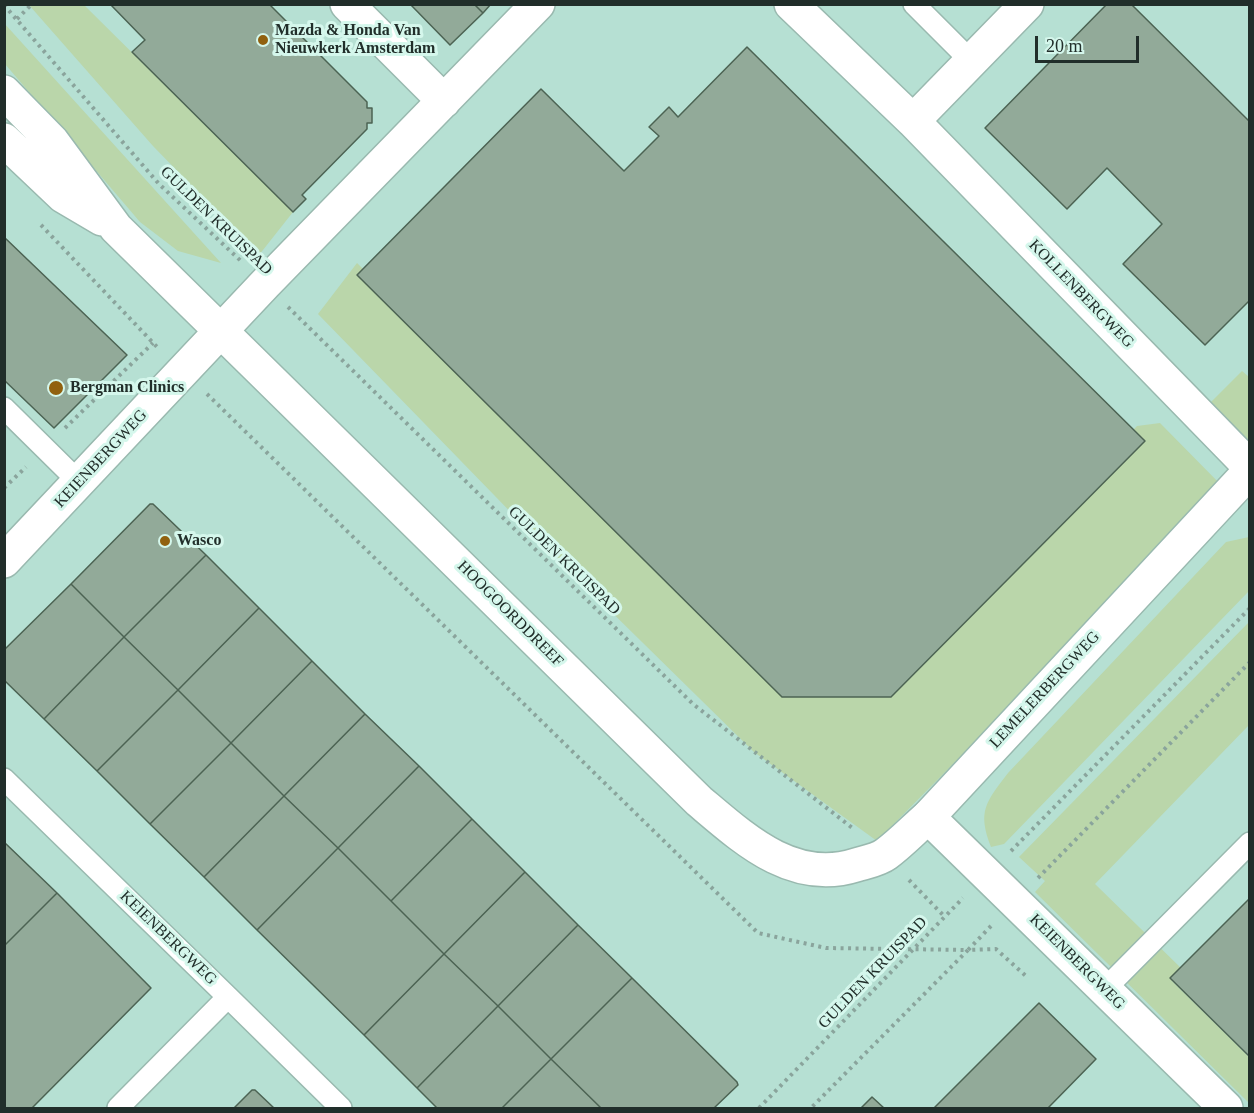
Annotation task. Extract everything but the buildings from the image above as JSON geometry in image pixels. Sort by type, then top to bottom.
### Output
[{"type":"street","points":[[347,4],[444,101]]},
{"type":"street","points":[[222,330],[538,4]]},
{"type":"street","name":"KOLLENBERGWEG","points":[[791,4],[913,121],[1250,469]]},
{"type":"street","points":[[913,121],[1020,7]]},
{"type":"street","name":"HOOGOORDDREEF","points":[[4,92],[52,141],[116,228],[699,801],[746,842],[782,862],[818,870]]},
{"type":"street","name":"HOOGOORDDREEF","points":[[4,140],[63,196],[116,228]]},
{"type":"street","name":"KEIENBERGWEG","points":[[4,561],[222,330]]},
{"type":"street","name":"LEMELERBERGWEG","points":[[818,870],[845,869],[885,855],[928,817],[1250,469]]},
{"type":"street","name":"KEIENBERGWEG","points":[[928,817],[1226,1108]]},
{"type":"lane","points":[[914,4],[971,61]]},
{"type":"lane","points":[[4,408],[79,482]]},
{"type":"lane","name":"KEIENBERGWEG","points":[[4,778],[340,1108]]},
{"type":"lane","points":[[1105,989],[1250,843]]},
{"type":"lane","name":"KEIENBERGWEG","points":[[118,1108],[228,997]]},
{"type":"path","points":[[17,19],[32,4]]},
{"type":"path","name":"GULDEN KRUISPAD","points":[[4,5],[159,184],[265,284],[693,704],[885,855],[944,916],[759,1108]]},
{"type":"path","points":[[35,218],[153,343],[758,933],[826,948],[968,950],[996,948],[1027,976]]},
{"type":"path","points":[[4,488],[153,343]]},
{"type":"path","points":[[944,916],[988,875],[1250,608]]},
{"type":"path","points":[[811,1108],[1250,662]]},
{"type":"shaded area","points":[[5,5],[1249,5],[1249,1108],[5,1108]]},
{"type":"shaded area","points":[[29,5],[84,5],[293,212],[259,255],[153,146]]},
{"type":"shaded area","points":[[4,23],[221,263],[178,251],[140,222],[5,64]]},
{"type":"shaded area","points":[[357,263],[781,682],[885,683],[1137,426],[1160,423],[1225,489],[877,841],[754,752],[530,532],[318,314]]},
{"type":"shaded area","points":[[1242,371],[1249,377],[1249,446],[1208,405]]},
{"type":"shaded area","points":[[1249,537],[1249,591],[1004,844],[991,847],[984,815],[989,800],[1008,773],[1226,542]]},
{"type":"shaded area","points":[[1249,622],[1249,725],[1095,884],[1183,970],[1172,981],[1249,1057],[1249,1103],[1035,892],[1045,881],[1019,857]]},
{"type":"place","name":"Mazda & Honda Van Nieuwkerk Amsterdam","points":[[263,40]]},
{"type":"place","name":"Bergman Clinics","points":[[56,388]]},
{"type":"place","name":"Wasco","points":[[165,541]]}]
